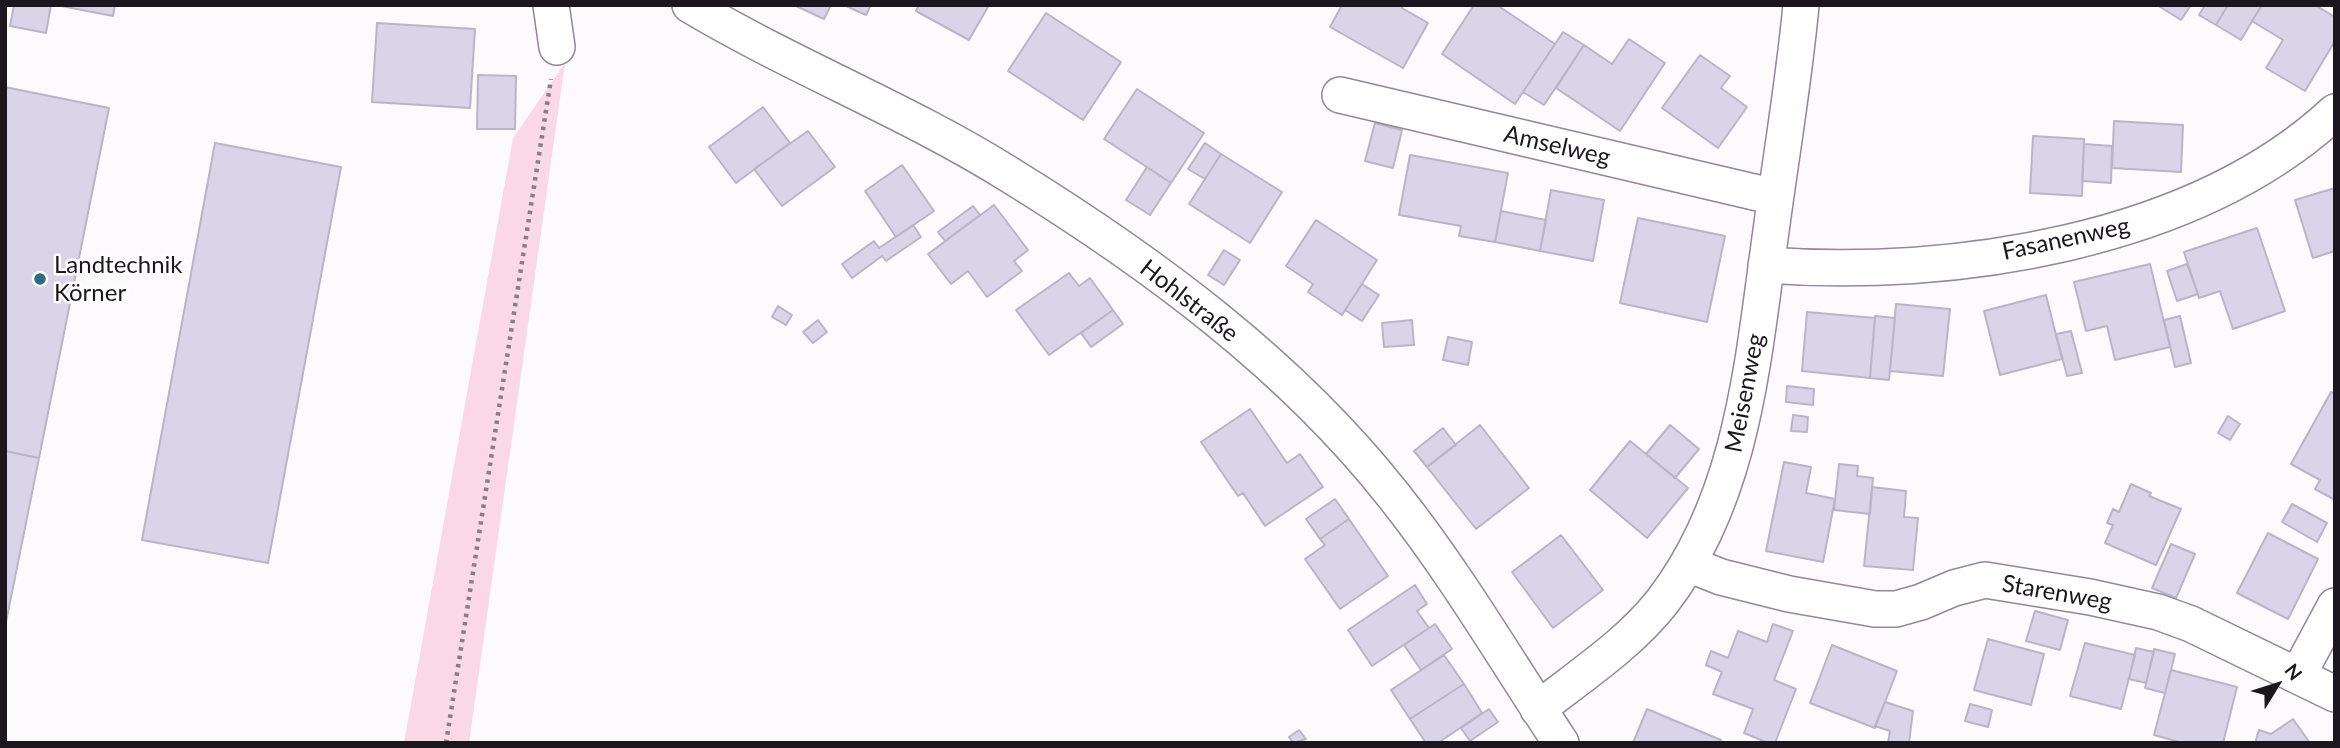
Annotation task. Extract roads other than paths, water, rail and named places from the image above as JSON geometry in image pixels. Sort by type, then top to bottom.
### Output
[{"type":"street","points":[[551,5],[556,47]]},
{"type":"street","name":"Hohlstraße","points":[[690,5],[746,38],[1008,173],[1096,230],[1265,360],[1330,421],[1394,495],[1450,570],[1561,743]]},
{"type":"street","name":"Meisenweg","points":[[1538,709],[1620,643],[1661,603],[1688,564],[1736,452],[1766,265],[1801,5]]},
{"type":"street","name":"Amselweg","points":[[1340,95],[1775,197]]},
{"type":"street","name":"Fasanenweg","points":[[1766,265],[1829,269],[1995,255],[2153,220],[2211,197],[2281,157],[2335,112]]},
{"type":"street","name":"Starenweg","points":[[1688,564],[1721,577],[1789,594],[1875,609],[1896,608],[1921,602],[1954,588],[1985,580],[2090,597],[2158,612],[2191,624],[2335,694]]},
{"type":"street","points":[[2298,675],[2335,606]]},
{"type":"place","name":"Landtechnik Körner","points":[[40,279]]}]
